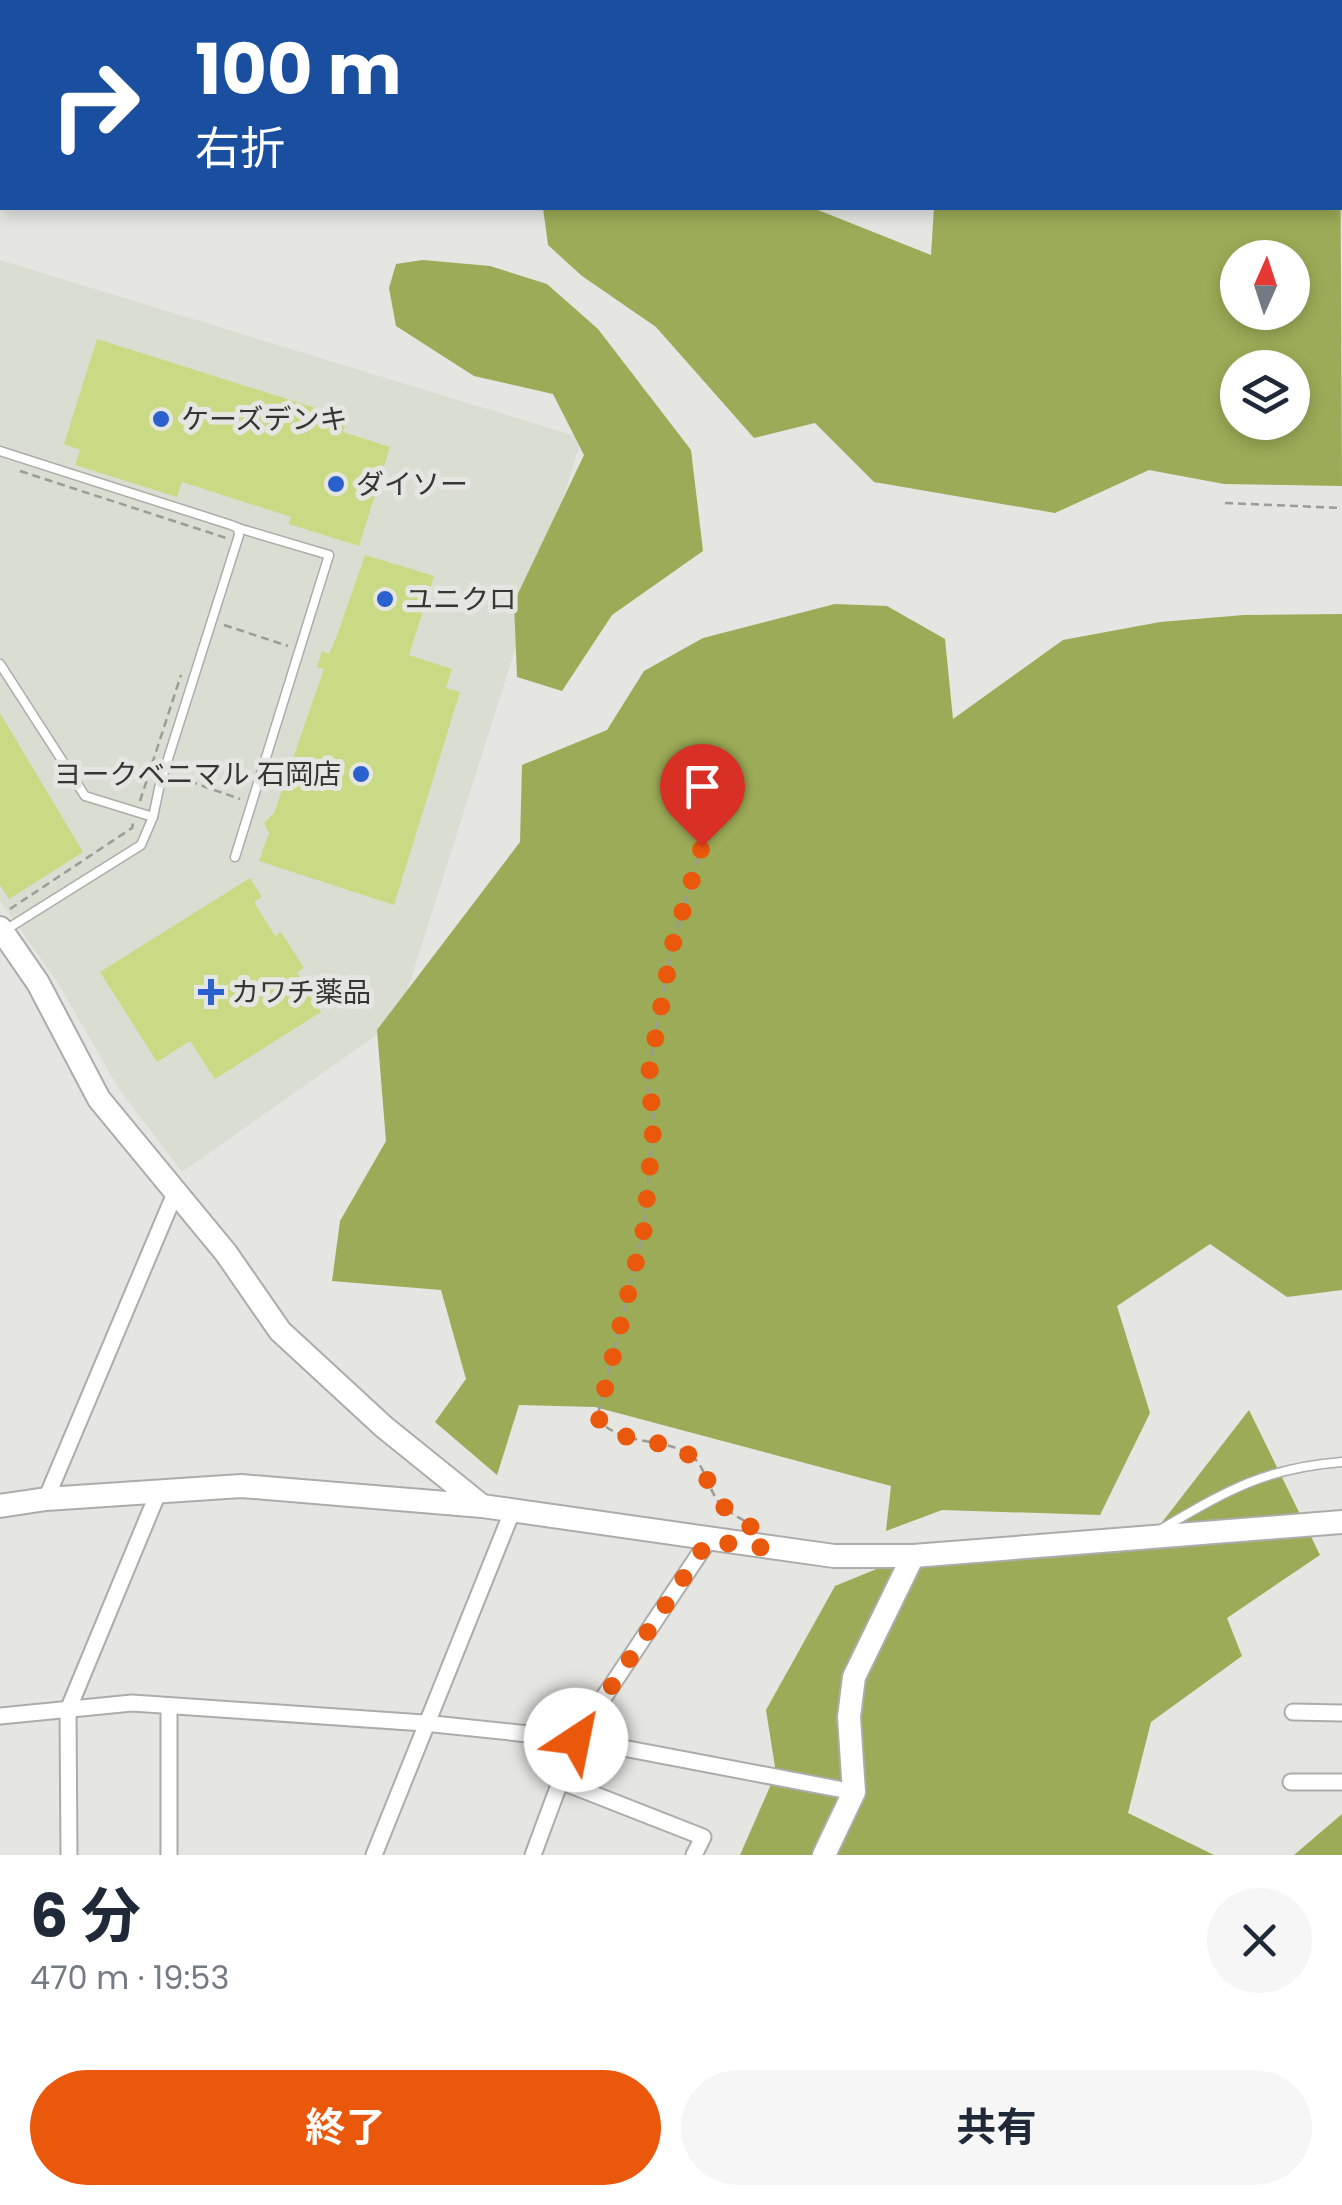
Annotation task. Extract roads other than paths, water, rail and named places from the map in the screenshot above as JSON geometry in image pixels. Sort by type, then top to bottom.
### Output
[{"type":"street","points":[[1,925],[38,983],[100,1100],[226,1253],[280,1331],[384,1427],[482,1506]]},
{"type":"street","points":[[46,1499],[176,1191]]},
{"type":"street","points":[[0,1506],[46,1499],[241,1486],[482,1506],[834,1556],[913,1556],[1342,1522]]},
{"type":"street","points":[[69,1855],[68,1710],[158,1493]]},
{"type":"street","points":[[374,1855],[512,1512]]},
{"type":"street","points":[[533,1855],[576,1740],[708,1541]]},
{"type":"street","points":[[824,1855],[854,1792],[848,1717],[854,1677],[913,1556]]},
{"type":"street","points":[[0,1716],[132,1702],[424,1723],[576,1740],[854,1792]]},
{"type":"street","points":[[169,1706],[169,1855]]},
{"type":"street","points":[[1292,1712],[1342,1713]]},
{"type":"street","points":[[560,1782],[702,1838],[694,1855]]},
{"type":"street","points":[[1291,1782],[1342,1782]]},
{"type":"lane","points":[[0,450],[329,556],[235,857]]},
{"type":"lane","points":[[1,925],[141,845],[212,621],[234,526]]},
{"type":"lane","points":[[0,664],[85,796],[153,817]]},
{"type":"lane","points":[[1146,1538],[1260,1475],[1299,1465],[1342,1462]]},
{"type":"place","name":"ケーズデンキ","points":[[161,419]]},
{"type":"place","name":"ダイソー","points":[[336,484]]},
{"type":"place","name":"ユニクロ","points":[[385,599]]},
{"type":"place","name":"ヨークベニマル 石岡店","points":[[361,774]]},
{"type":"place","name":"カワチ薬品","points":[[211,992]]}]
